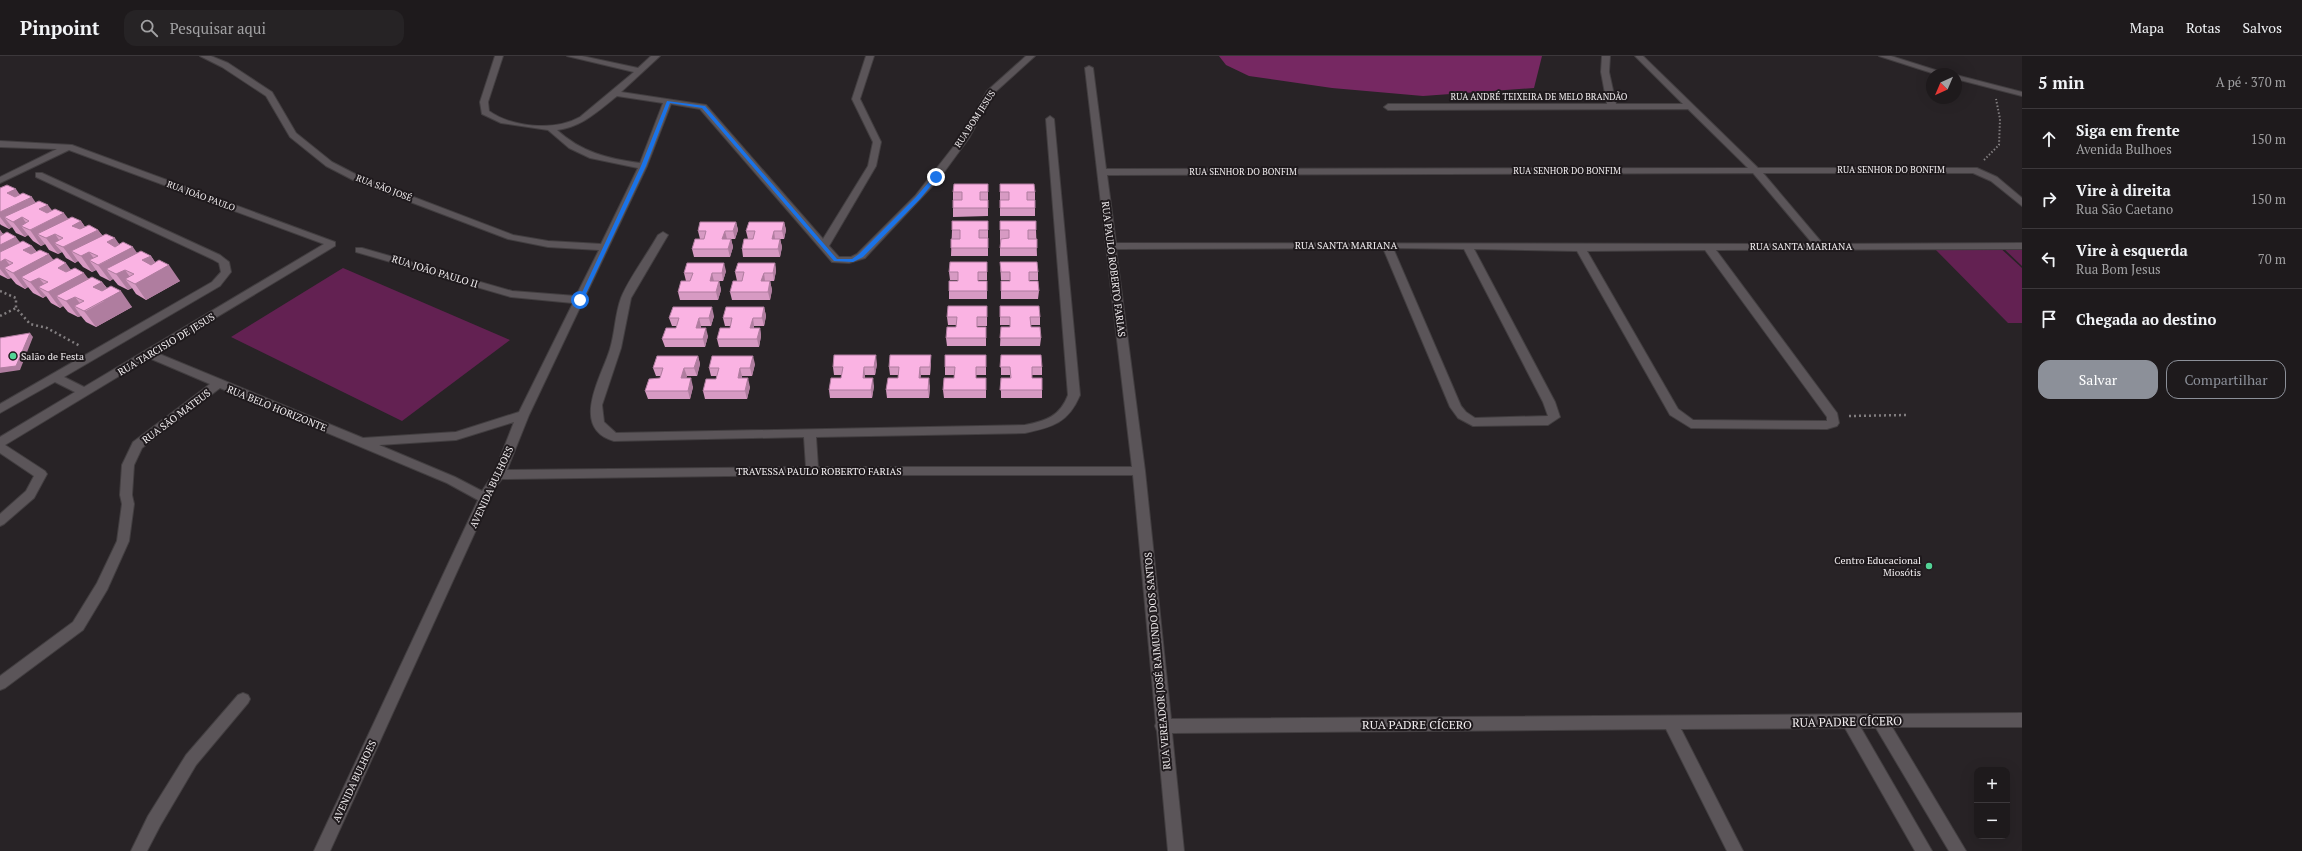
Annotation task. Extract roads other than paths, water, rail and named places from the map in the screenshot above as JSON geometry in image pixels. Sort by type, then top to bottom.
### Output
[{"type":"street","name":"RUA SÃO JOSÉ","points":[[204,56],[225,65],[269,94],[293,135],[329,164],[358,179],[511,237],[548,244],[604,247]]},
{"type":"street","points":[[499,56],[484,102],[485,112],[494,119],[506,123],[551,129],[564,128],[579,122],[641,71],[656,56]]},
{"type":"street","points":[[571,56],[641,71]]},
{"type":"street","points":[[615,93],[703,107],[824,246],[872,166],[877,142],[856,99],[870,56]]},
{"type":"street","name":"RUA BOM JESUS","points":[[824,246],[836,260],[853,260],[861,256],[918,198],[965,138],[990,93],[1031,56]]},
{"type":"street","points":[[1606,56],[1605,72],[1612,107]]},
{"type":"street","points":[[1639,56],[1755,170],[1820,246]]},
{"type":"street","points":[[1883,56],[1926,69]]},
{"type":"street","name":"RUA PAULO ROBERTO FARIAS","points":[[1089,68],[1139,471]]},
{"type":"street","points":[[1962,79],[2022,94]]},
{"type":"street","name":"AVENIDA BULHOES","points":[[322,851],[491,484],[499,475],[523,414],[580,300],[644,166],[668,102]]},
{"type":"street","name":"RUA ANDRÉ TEIXEIRA DE MELO BRANDÃO","points":[[1388,107],[1690,106]]},
{"type":"street","points":[[664,236],[626,298],[616,348],[596,406],[594,415],[601,427],[614,437],[1025,429],[1048,425],[1060,418],[1070,408],[1074,395],[1050,119]]},
{"type":"street","points":[[551,129],[565,144],[582,152],[600,159],[644,166]]},
{"type":"street","name":"RUA JOÃO PAULO","points":[[0,144],[69,147],[332,244]]},
{"type":"street","points":[[0,180],[69,147]]},
{"type":"street","name":"RUA SENHOR DO BONFIM","points":[[1102,172],[1974,170],[1994,178],[2022,203]]},
{"type":"street","points":[[0,409],[216,284],[226,272],[224,262],[39,175]]},
{"type":"street","name":"RUA TARCISIO DE JESUS","points":[[0,442],[80,390],[148,354],[332,244]]},
{"type":"street","points":[[1387,245],[1456,407],[1462,415],[1473,422],[1548,421],[1554,417],[1549,402],[1468,247]]},
{"type":"street","name":"RUA SANTA MARIANA","points":[[1111,246],[1387,245],[1580,248],[2022,246]]},
{"type":"street","points":[[1580,248],[1674,412],[1691,424],[1827,425],[1833,423],[1833,416],[1708,247]]},
{"type":"street","name":"RUA JOÃO PAULO II","points":[[359,250],[511,294],[580,300]]},
{"type":"street","name":"RUA BELO HORIZONTE","points":[[148,354],[452,480],[485,498]]},
{"type":"street","points":[[55,377],[80,390]]},
{"type":"street","name":"RUA SÃO MATEUS","points":[[0,684],[78,626],[102,586],[123,542],[128,504],[126,495],[128,465],[138,445],[218,384]]},
{"type":"street","name":"RUA BELO HORIZONTE","points":[[361,442],[456,436],[523,414]]},
{"type":"street","points":[[810,433],[812,471]]},
{"type":"street","points":[[0,447],[41,474],[38,485],[23,502],[0,521]]},
{"type":"street","name":"TRAVESSA PAULO ROBERTO FARIAS","points":[[499,475],[812,471],[1139,471]]},
{"type":"street","name":"RUA VEREADOR JOSÉ RAIMUNDO DOS SANTOS","points":[[1139,471],[1162,726],[1176,851]]},
{"type":"street","points":[[139,851],[154,821],[191,760],[243,699]]},
{"type":"street","name":"RUA PADRE CÍCERO","points":[[1162,726],[1671,724],[2022,720]]},
{"type":"street","points":[[1880,721],[1958,851]]},
{"type":"street","points":[[1850,722],[1924,851]]},
{"type":"street","points":[[1671,724],[1735,851]]},
{"type":"place","name":"Salão de Festa","points":[[13,356]]},
{"type":"place","name":"Centro Educacional Miosótis","points":[[1929,566]]}]
